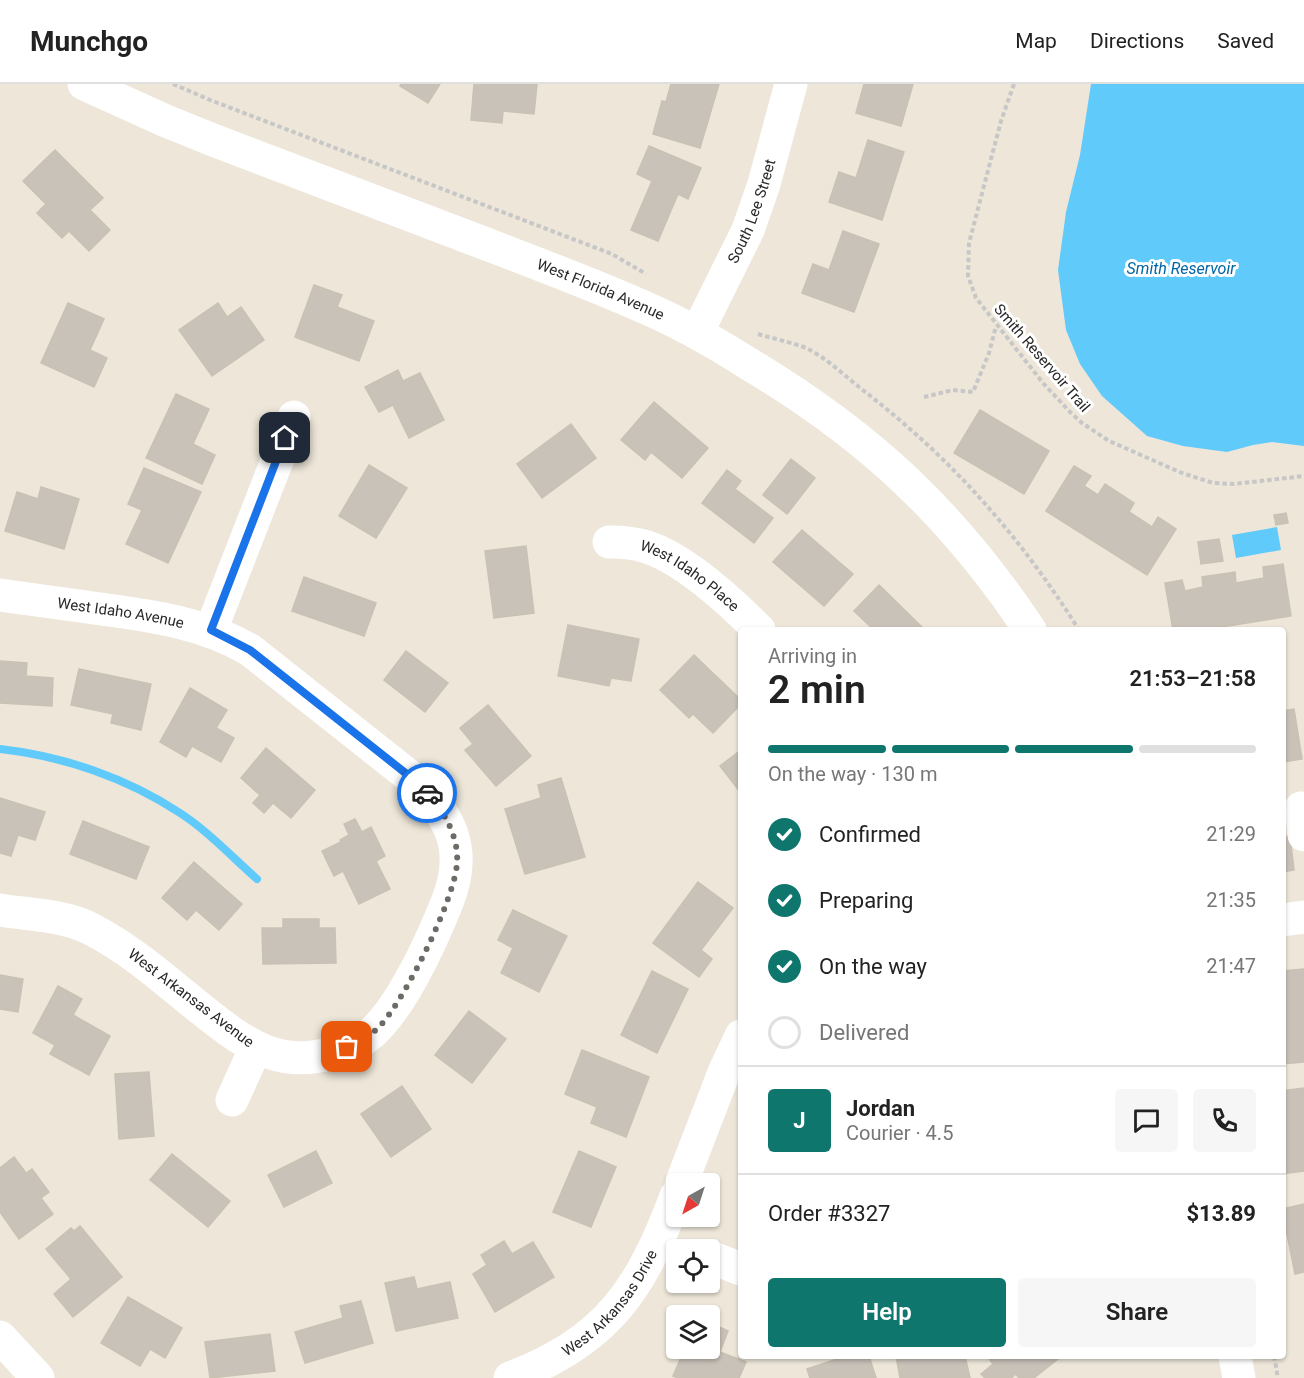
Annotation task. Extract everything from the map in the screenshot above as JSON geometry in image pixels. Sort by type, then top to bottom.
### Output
[{"type":"street","name":"West Florida Avenue","points":[[84,84],[166,122],[565,274],[657,312],[697,333],[818,407],[880,456],[909,482],[961,537],[986,567],[1028,627]]},
{"type":"street","name":"South Lee Street","points":[[697,333],[748,231],[764,183],[791,84]]},
{"type":"street","points":[[211,630],[294,417]]},
{"type":"street","name":"West Idaho Place","points":[[609,542],[645,546],[676,561],[696,575],[756,627]]},
{"type":"street","name":"West Idaho Avenue","points":[[0,595],[155,616],[211,630],[250,650],[272,666],[413,779],[442,812],[455,843],[457,862],[454,883],[441,917],[401,998]]},
{"type":"street","name":"West Arkansas Avenue","points":[[0,910],[57,919],[91,929],[151,968],[230,1031],[256,1047],[275,1054],[299,1058],[321,1056],[364,1040],[378,1028],[401,998]]},
{"type":"street","points":[[1286,919],[1304,917]]},
{"type":"street","points":[[685,1173],[738,1042]]},
{"type":"street","points":[[232,1100],[256,1047]]},
{"type":"street","name":"West Arkansas Drive","points":[[510,1378],[554,1360],[586,1338],[611,1316],[634,1286],[666,1253]]},
{"type":"street","points":[[720,1261],[738,1268]]},
{"type":"street","points":[[0,1336],[11,1351],[38,1378]]},
{"type":"street","points":[[1235,1359],[1239,1378]]},
{"type":"path","points":[[173,84],[231,109],[612,254],[626,260],[652,279]]},
{"type":"path","name":"Smith Reservoir Trail","points":[[1014,84],[988,169],[969,243],[967,262],[970,287],[996,326],[1070,412],[1095,433],[1119,446],[1182,473],[1213,483],[1234,484],[1304,476]]},
{"type":"path","points":[[924,396],[953,390],[973,392],[990,353],[996,326]]},
{"type":"path","points":[[755,333],[799,346],[821,357],[903,422],[977,493],[1021,546],[1078,627]]},
{"type":"path","points":[[1275,1359],[1278,1378]]},
{"type":"water","name":"Smith Reservoir","points":[[1091,84],[1304,84],[1304,446],[1272,442],[1227,452],[1183,446],[1147,436],[1102,396],[1080,364],[1066,330],[1058,270],[1066,212],[1080,155]]},
{"type":"water","points":[[1277,527],[1281,550],[1236,558],[1232,535]]},
{"type":"building","points":[[401,84],[440,84],[428,103],[400,86]]},
{"type":"building","points":[[474,84],[537,84],[534,114],[503,111],[502,123],[471,120]]},
{"type":"building","points":[[671,84],[719,84],[700,148],[653,134],[662,101],[666,102]]},
{"type":"building","points":[[864,84],[913,84],[901,126],[856,113]]},
{"type":"building","points":[[868,140],[904,152],[882,220],[829,202],[839,172],[856,178]]},
{"type":"building","points":[[649,146],[701,168],[688,199],[678,194],[658,241],[631,230],[652,181],[637,174]]},
{"type":"building","points":[[55,150],[103,198],[90,210],[110,230],[89,251],[69,231],[62,238],[37,213],[46,204],[23,181]]},
{"type":"building","points":[[843,231],[879,244],[854,312],[802,293],[813,264],[829,270]]},
{"type":"building","points":[[314,285],[342,295],[337,307],[374,321],[359,361],[295,337]]},
{"type":"building","points":[[68,303],[104,319],[90,350],[107,358],[94,387],[41,363]]},
{"type":"building","points":[[218,303],[227,317],[241,307],[264,340],[212,376],[179,330]]},
{"type":"building","points":[[398,370],[403,381],[420,373],[444,420],[409,438],[393,405],[379,412],[365,387]]},
{"type":"building","points":[[176,394],[209,409],[193,444],[215,455],[202,484],[146,458]]},
{"type":"building","points":[[654,402],[708,448],[682,478],[651,452],[645,460],[621,440]]},
{"type":"building","points":[[980,410],[1049,451],[1024,494],[954,453]]},
{"type":"building","points":[[571,424],[596,458],[542,498],[517,464]]},
{"type":"building","points":[[791,459],[815,478],[787,514],[763,495]]},
{"type":"building","points":[[369,465],[407,488],[376,538],[339,516]]},
{"type":"building","points":[[1074,466],[1091,476],[1084,486],[1098,495],[1105,484],[1134,503],[1129,512],[1152,527],[1158,517],[1176,529],[1147,575],[1046,511]]},
{"type":"building","points":[[144,468],[201,492],[168,563],[126,544],[142,510],[128,504]]},
{"type":"building","points":[[727,470],[741,481],[735,489],[773,518],[754,543],[702,503]]},
{"type":"building","points":[[41,487],[79,499],[64,549],[5,531],[17,492],[38,499]]},
{"type":"building","points":[[1286,513],[1288,523],[1276,525],[1274,515]]},
{"type":"building","points":[[802,530],[853,574],[824,606],[773,562]]},
{"type":"building","points":[[1219,539],[1223,561],[1201,564],[1198,542]]},
{"type":"building","points":[[526,546],[534,613],[494,618],[485,551]]},
{"type":"building","points":[[1283,564],[1291,616],[1222,627],[1172,627],[1165,583],[1182,580],[1185,591],[1203,587],[1202,577],[1235,572],[1236,583],[1264,578],[1263,567]]},
{"type":"building","points":[[304,577],[376,603],[364,636],[292,611]]},
{"type":"building","points":[[879,585],[922,627],[871,627],[854,611]]},
{"type":"building","points":[[568,625],[639,639],[631,681],[611,678],[609,686],[558,676]]},
{"type":"building","points":[[406,651],[448,683],[425,712],[384,680]]},
{"type":"building","points":[[694,655],[738,697],[738,707],[713,733],[693,714],[689,718],[660,690]]},
{"type":"building","points":[[0,661],[27,663],[26,676],[53,678],[52,706],[0,703]]},
{"type":"building","points":[[79,669],[151,684],[141,730],[111,723],[113,714],[71,705]]},
{"type":"building","points":[[190,688],[227,710],[216,728],[234,738],[221,762],[192,746],[186,757],[160,742]]},
{"type":"building","points":[[488,705],[531,756],[496,786],[465,750],[473,744],[460,728]]},
{"type":"building","points":[[1294,709],[1302,759],[1286,762],[1286,710]]},
{"type":"building","points":[[266,748],[315,790],[291,818],[273,803],[264,813],[253,803],[260,795],[241,778]]},
{"type":"building","points":[[738,752],[738,789],[720,766]]},
{"type":"building","points":[[561,778],[585,857],[525,874],[505,809],[541,798],[538,785]]},
{"type":"building","points":[[0,798],[45,812],[35,840],[18,835],[11,856],[0,853]]},
{"type":"building","points":[[355,819],[362,832],[371,827],[385,856],[376,861],[390,889],[359,904],[343,871],[334,876],[322,851],[341,842],[340,840],[349,835],[344,824]]},
{"type":"building","points":[[83,821],[149,847],[136,879],[70,854]]},
{"type":"building","points":[[1286,836],[1290,836],[1294,870],[1286,871]]},
{"type":"building","points":[[194,862],[242,904],[219,930],[196,910],[187,920],[162,898]]},
{"type":"building","points":[[698,882],[733,908],[701,950],[712,959],[699,977],[653,943]]},
{"type":"building","points":[[513,910],[567,936],[539,992],[501,973],[513,948],[498,940]]},
{"type":"building","points":[[283,919],[319,919],[319,928],[335,928],[336,963],[263,964],[262,928],[283,928]]},
{"type":"building","points":[[1304,969],[1304,1062],[1286,1064],[1286,971]]},
{"type":"building","points":[[652,971],[688,989],[657,1053],[621,1035]]},
{"type":"building","points":[[0,975],[23,979],[18,1012],[0,1009]]},
{"type":"building","points":[[58,986],[82,999],[73,1015],[110,1036],[89,1075],[50,1054],[55,1045],[33,1033]]},
{"type":"building","points":[[469,1011],[506,1039],[472,1083],[435,1055]]},
{"type":"building","points":[[582,1050],[649,1077],[626,1137],[591,1123],[597,1107],[565,1094]]},
{"type":"building","points":[[149,1072],[154,1136],[119,1139],[115,1074]]},
{"type":"building","points":[[402,1086],[431,1129],[391,1157],[361,1114]]},
{"type":"building","points":[[1304,1088],[1304,1171],[1286,1173],[1286,1090]]},
{"type":"building","points":[[316,1151],[332,1183],[284,1207],[268,1175]]},
{"type":"building","points":[[579,1151],[616,1167],[591,1227],[553,1212]]},
{"type":"building","points":[[172,1154],[230,1201],[208,1227],[150,1180]]},
{"type":"building","points":[[14,1157],[26,1173],[32,1169],[49,1192],[41,1198],[53,1214],[19,1239],[0,1212],[0,1168]]},
{"type":"building","points":[[1304,1204],[1304,1272],[1295,1274],[1286,1229],[1286,1208]]},
{"type":"building","points":[[80,1226],[122,1277],[73,1317],[54,1294],[71,1279],[46,1249],[71,1228],[74,1231]]},
{"type":"building","points":[[504,1241],[512,1254],[533,1242],[554,1277],[495,1312],[473,1274],[487,1265],[481,1255]]},
{"type":"building","points":[[414,1277],[417,1289],[450,1282],[458,1318],[396,1331],[385,1283]]},
{"type":"building","points":[[128,1297],[182,1328],[165,1358],[150,1349],[140,1366],[101,1343]]},
{"type":"building","points":[[361,1301],[373,1343],[305,1363],[295,1332],[343,1318],[340,1306]]},
{"type":"building","points":[[720,1327],[728,1331],[720,1352]]},
{"type":"building","points":[[270,1334],[275,1371],[210,1378],[205,1342]]},
{"type":"building","points":[[720,1352],[746,1362],[739,1378],[678,1378],[673,1376],[680,1359],[720,1359]]},
{"type":"building","points":[[837,1359],[870,1359],[876,1378],[810,1378],[807,1369]]},
{"type":"building","points":[[897,1359],[966,1359],[970,1378],[900,1378]]},
{"type":"building","points":[[989,1359],[1058,1359],[1034,1378],[1019,1378],[1016,1374],[1011,1378],[985,1378],[981,1374],[993,1364]]},
{"type":"waterway","points":[[0,749],[47,757],[94,770],[160,800],[210,836],[257,879]]},
{"type":"way so far","points":[[347,1047],[364,1040],[378,1028],[401,998],[452,891],[457,862],[453,833],[442,812],[427,793]]},
{"type":"route","points":[[285,438],[211,630],[232,639],[272,666],[413,779],[427,793]]}]
